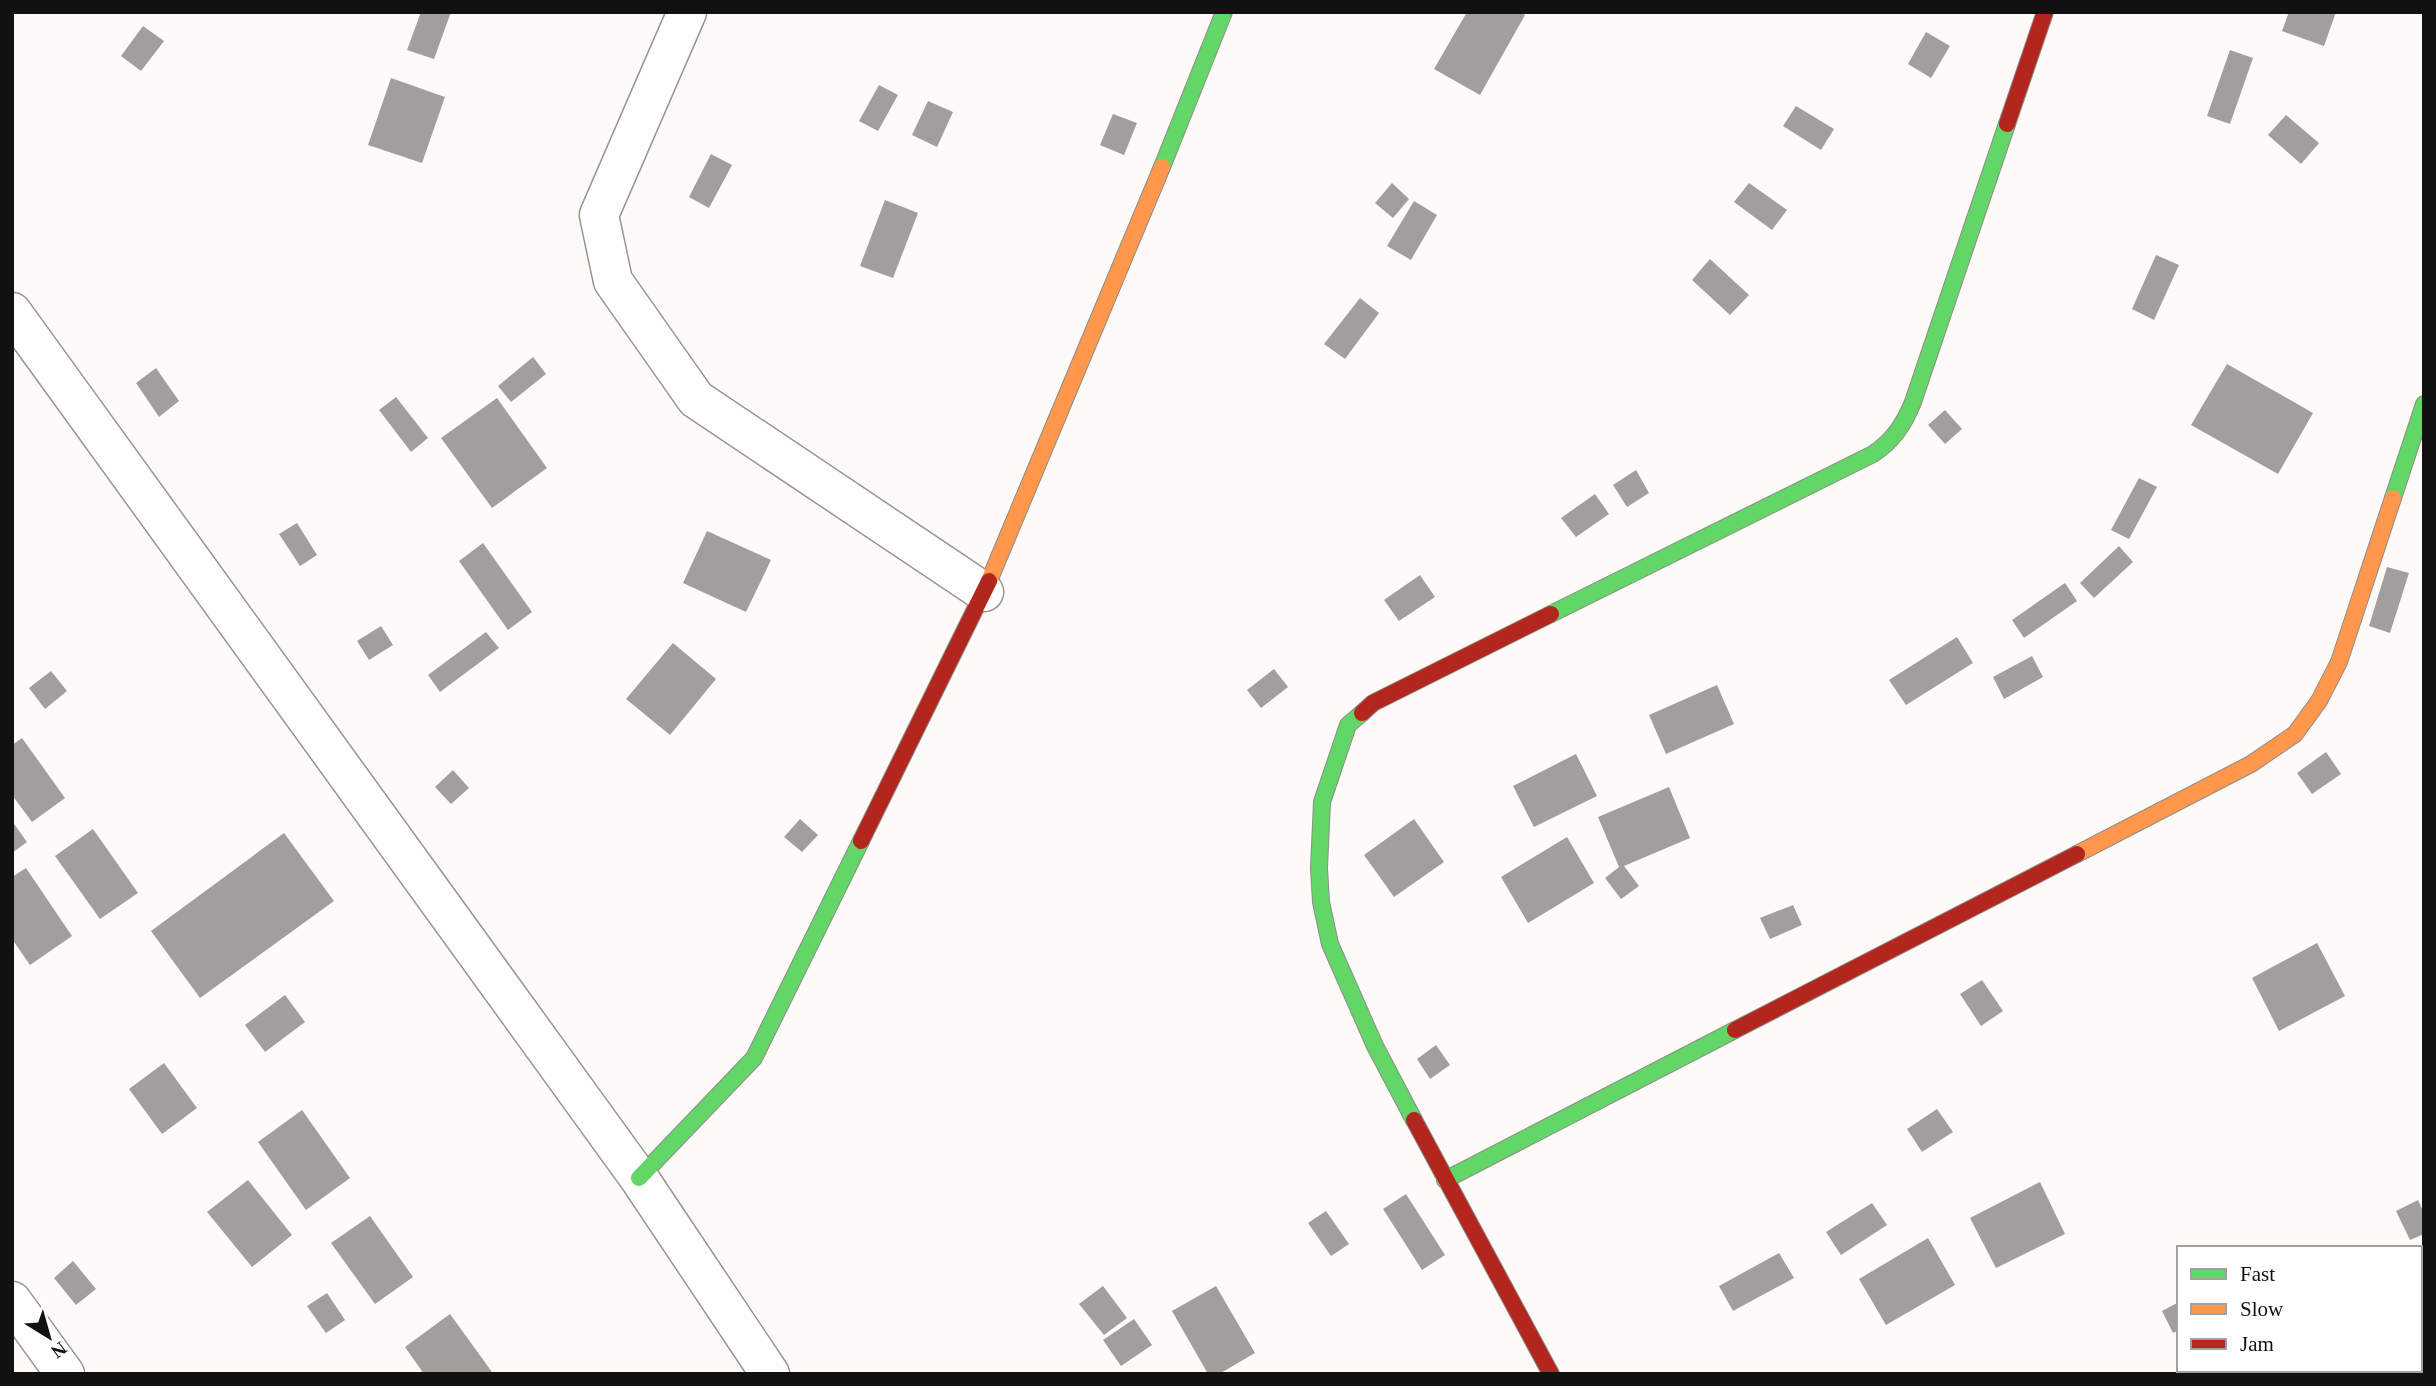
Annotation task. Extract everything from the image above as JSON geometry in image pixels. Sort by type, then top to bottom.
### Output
[{"type":"street","points":[[687,12],[599,215],[613,281],[696,398],[984,592]]},
{"type":"street","points":[[639,1178],[754,1058],[984,592],[1155,185],[1224,12]]},
{"type":"street","points":[[1551,1374],[1375,1046],[1330,944],[1321,902],[1319,842],[1322,802],[1348,725],[1373,703],[1888,445],[1906,419],[1913,402],[2045,12]]},
{"type":"street","points":[[12,312],[639,1178],[769,1374]]},
{"type":"street","points":[[1445,1180],[2251,764],[2295,734],[2319,701],[2339,662],[2424,404]]},
{"type":"street","points":[[12,1301],[65,1374]]},
{"type":"building","points":[[421,12],[451,12],[434,59],[407,50]]},
{"type":"building","points":[[1467,12],[1520,12],[1525,15],[1480,95],[1434,69]]},
{"type":"building","points":[[2289,12],[2336,12],[2324,46],[2282,31]]},
{"type":"building","points":[[143,26],[164,41],[141,71],[121,56]]},
{"type":"building","points":[[1926,32],[1950,46],[1931,78],[1908,64]]},
{"type":"building","points":[[2230,50],[2253,58],[2230,124],[2207,116]]},
{"type":"building","points":[[391,78],[445,97],[422,163],[368,145]]},
{"type":"building","points":[[879,85],[898,95],[878,131],[859,121]]},
{"type":"building","points":[[928,101],[953,112],[937,147],[912,135]]},
{"type":"building","points":[[1796,106],[1834,129],[1821,150],[1783,126]]},
{"type":"building","points":[[1113,114],[1137,123],[1124,155],[1100,145]]},
{"type":"building","points":[[2286,115],[2319,143],[2301,164],[2268,135]]},
{"type":"building","points":[[711,154],[732,165],[709,208],[689,197]]},
{"type":"building","points":[[1392,183],[1409,199],[1393,218],[1375,203]]},
{"type":"building","points":[[1749,183],[1787,210],[1772,230],[1734,202]]},
{"type":"building","points":[[885,200],[918,213],[893,278],[860,266]]},
{"type":"building","points":[[1414,201],[1437,215],[1411,260],[1387,246]]},
{"type":"building","points":[[2156,255],[2179,265],[2154,320],[2132,309]]},
{"type":"building","points":[[1710,259],[1749,295],[1730,315],[1692,280]]},
{"type":"building","points":[[1360,298],[1379,313],[1345,359],[1324,344]]},
{"type":"building","points":[[533,357],[546,374],[511,402],[498,386]]},
{"type":"building","points":[[2227,364],[2313,413],[2278,474],[2191,425]]},
{"type":"building","points":[[156,368],[179,401],[159,417],[136,383]]},
{"type":"building","points":[[396,397],[428,438],[411,452],[379,410]]},
{"type":"building","points":[[497,398],[547,468],[492,508],[441,438]]},
{"type":"building","points":[[1945,410],[1962,429],[1945,444],[1928,425]]},
{"type":"building","points":[[1636,470],[1649,493],[1627,507],[1613,485]]},
{"type":"building","points":[[2139,478],[2157,487],[2129,539],[2111,530]]},
{"type":"building","points":[[1595,494],[1609,514],[1576,537],[1561,518]]},
{"type":"building","points":[[297,523],[317,555],[300,566],[279,534]]},
{"type":"building","points":[[707,531],[771,560],[746,612],[683,583]]},
{"type":"building","points":[[483,543],[532,612],[508,630],[459,561]]},
{"type":"building","points":[[2119,546],[2133,562],[2094,598],[2080,583]]},
{"type":"building","points":[[2387,567],[2409,573],[2390,633],[2369,626]]},
{"type":"building","points":[[1420,575],[1435,597],[1399,621],[1384,600]]},
{"type":"building","points":[[2065,583],[2077,601],[2024,638],[2012,620]]},
{"type":"building","points":[[381,626],[393,645],[369,660],[357,641]]},
{"type":"building","points":[[486,632],[499,648],[440,692],[428,675]]},
{"type":"building","points":[[1957,637],[1973,663],[1906,705],[1889,680]]},
{"type":"building","points":[[673,643],[716,679],[670,735],[626,699]]},
{"type":"building","points":[[2032,656],[2043,677],[2004,699],[1993,677]]},
{"type":"building","points":[[1274,669],[1288,687],[1261,708],[1247,690]]},
{"type":"building","points":[[51,671],[67,691],[45,709],[29,688]]},
{"type":"building","points":[[1717,685],[1734,724],[1666,754],[1649,715]]},
{"type":"building","points":[[22,738],[65,798],[32,822],[12,795],[12,745]]},
{"type":"building","points":[[2326,752],[2341,774],[2312,794],[2297,773]]},
{"type":"building","points":[[1576,754],[1597,796],[1534,827],[1513,786]]},
{"type":"building","points":[[453,770],[469,788],[451,804],[435,787]]},
{"type":"building","points":[[1669,787],[1690,838],[1624,866],[1639,886],[1621,899],[1605,878],[1619,867],[1598,817]]},
{"type":"building","points":[[800,819],[818,835],[802,852],[784,837]]},
{"type":"building","points":[[1414,819],[1444,862],[1394,897],[1364,855]]},
{"type":"building","points":[[12,821],[27,842],[12,853]]},
{"type":"building","points":[[93,829],[138,893],[100,919],[55,856]]},
{"type":"building","points":[[284,833],[334,901],[200,998],[151,931]]},
{"type":"building","points":[[1567,837],[1594,883],[1528,923],[1501,877]]},
{"type":"building","points":[[26,868],[72,936],[30,965],[12,939],[12,877]]},
{"type":"building","points":[[1793,905],[1802,925],[1770,939],[1760,918]]},
{"type":"building","points":[[2317,943],[2345,996],[2279,1031],[2252,978]]},
{"type":"building","points":[[1982,980],[2003,1011],[1981,1026],[1960,994]]},
{"type":"building","points":[[285,995],[305,1022],[265,1052],[245,1025]]},
{"type":"building","points":[[1436,1045],[1450,1065],[1430,1079],[1417,1059]]},
{"type":"building","points":[[164,1063],[197,1108],[162,1134],[129,1089]]},
{"type":"building","points":[[1937,1109],[1953,1132],[1922,1152],[1907,1129]]},
{"type":"building","points":[[302,1110],[350,1178],[306,1210],[258,1142]]},
{"type":"building","points":[[248,1180],[292,1235],[252,1267],[207,1212]]},
{"type":"building","points":[[2040,1182],[2065,1234],[1996,1268],[1970,1218]]},
{"type":"building","points":[[1406,1194],[1445,1255],[1422,1270],[1383,1209]]},
{"type":"building","points":[[2418,1200],[2424,1213],[2424,1234],[2410,1240],[2396,1211]]},
{"type":"building","points":[[1872,1203],[1887,1225],[1841,1255],[1826,1232]]},
{"type":"building","points":[[1326,1211],[1349,1244],[1331,1256],[1308,1223]]},
{"type":"building","points":[[370,1216],[413,1277],[375,1304],[331,1243]]},
{"type":"building","points":[[1928,1238],[1955,1285],[1886,1325],[1859,1279]]},
{"type":"building","points":[[1779,1253],[1794,1278],[1733,1311],[1719,1286]]},
{"type":"building","points":[[73,1261],[96,1289],[76,1305],[54,1278]]},
{"type":"building","points":[[1103,1286],[1127,1318],[1104,1335],[1079,1304]]},
{"type":"building","points":[[1216,1286],[1255,1353],[1219,1374],[1208,1374],[1172,1311]]},
{"type":"building","points":[[327,1293],[345,1320],[326,1333],[307,1306]]},
{"type":"building","points":[[2177,1303],[2177,1331],[2173,1333],[2162,1311]]},
{"type":"building","points":[[450,1314],[492,1372],[424,1374],[405,1347]]},
{"type":"building","points":[[1134,1319],[1152,1345],[1121,1366],[1103,1340]]},
{"type":"traffic: fast","points":[[1162,167],[1224,12]]},
{"type":"traffic: fast","points":[[1551,614],[1873,454],[1892,438],[1913,402],[2007,124]]},
{"type":"traffic: fast","points":[[2393,498],[2424,404]]},
{"type":"traffic: fast","points":[[1362,713],[1348,725],[1322,802],[1319,868],[1321,902],[1330,944],[1375,1046],[1414,1120]]},
{"type":"traffic: fast","points":[[639,1178],[754,1058],[861,841]]},
{"type":"traffic: fast","points":[[1445,1180],[1735,1030]]},
{"type":"traffic: slow","points":[[989,581],[1162,167]]},
{"type":"traffic: slow","points":[[2077,854],[2251,764],[2295,734],[2319,701],[2339,662],[2393,498]]},
{"type":"traffic: jam","points":[[2007,124],[2045,12]]},
{"type":"traffic: jam","points":[[861,841],[989,581]]},
{"type":"traffic: jam","points":[[1362,713],[1373,703],[1551,614]]},
{"type":"traffic: jam","points":[[1735,1030],[2077,854]]},
{"type":"traffic: jam","points":[[1414,1120],[1551,1374]]}]
